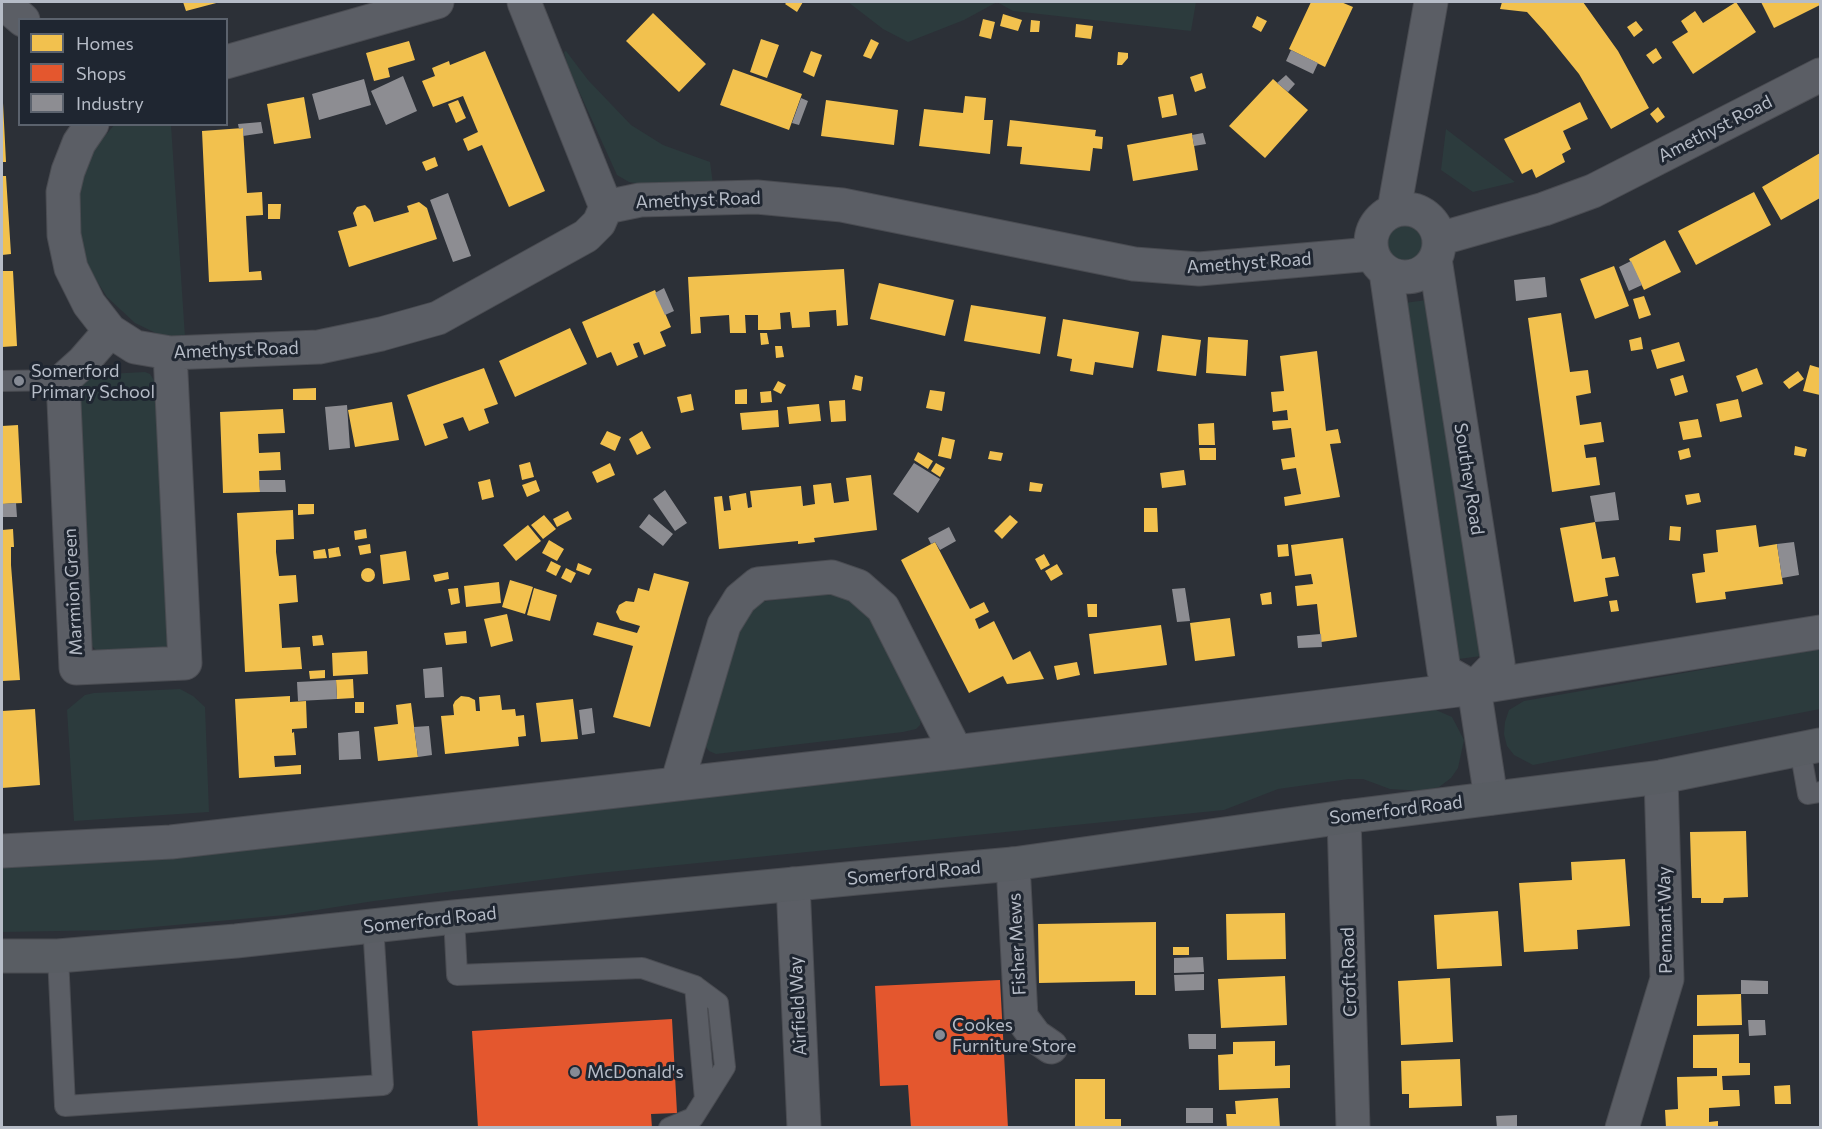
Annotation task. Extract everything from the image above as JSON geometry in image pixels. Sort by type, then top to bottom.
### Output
[{"type":"main road","name":"Somerford Road","points":[[2,956],[58,956],[236,941],[454,917],[1013,864],[1344,817],[1661,777],[1810,747]]},
{"type":"street","points":[[2,2],[21,18]]},
{"type":"street","points":[[228,61],[437,2]]},
{"type":"street","points":[[524,2],[606,207]]},
{"type":"street","points":[[1394,210],[1431,2]]},
{"type":"street","name":"Amethyst Road","points":[[1437,249],[1593,191],[1821,75]]},
{"type":"street","name":"Amethyst Road","points":[[91,126],[80,143],[68,171],[63,192],[64,235],[71,268],[89,304],[110,331],[135,347],[170,353],[319,347],[381,334],[438,318],[586,236],[599,222],[606,207],[640,200],[757,197],[842,205],[1134,264],[1199,269],[1379,263]]},
{"type":"street","points":[[1379,263],[1405,278],[1417,276],[1427,270],[1437,249],[1435,228],[1428,218],[1406,209],[1394,210],[1379,220],[1370,242],[1379,263],[1444,671],[1474,688]]},
{"type":"street","name":"Southey Road","points":[[1437,249],[1498,663],[1474,688]]},
{"type":"street","points":[[63,380],[83,362],[110,331]]},
{"type":"street","name":"Marmion Green","points":[[63,380],[76,668],[185,663],[170,353]]},
{"type":"street","points":[[677,784],[724,624],[740,599],[758,584],[832,576],[858,586],[883,608],[956,752]]},
{"type":"street","points":[[2,850],[171,842],[956,752],[1474,688],[1821,632]]},
{"type":"street","points":[[1474,688],[1491,798]]},
{"type":"street","name":"Pennant Way","points":[[1622,1128],[1667,979],[1661,777]]},
{"type":"street","name":"Croft Road","points":[[1344,817],[1353,1128]]},
{"type":"street","name":"Fisher Mews","points":[[1013,864],[1021,1017],[1035,1036],[1050,1047]]},
{"type":"street","name":"Airfield Way","points":[[793,884],[804,1128]]},
{"type":"lane","points":[[2,381],[63,380]]},
{"type":"lane","points":[[1810,747],[1808,794],[1821,792]]},
{"type":"lane","points":[[454,917],[457,975],[642,969],[695,986],[718,1003],[725,1067],[693,1118],[669,1128]]},
{"type":"lane","points":[[58,956],[65,1106],[383,1085],[374,925]]},
{"type":"shaded area","points":[[848,2],[997,2],[964,20],[908,42],[883,29]]},
{"type":"shaded area","points":[[997,2],[1196,2],[1191,31],[1013,11]]},
{"type":"shaded area","points":[[566,51],[588,80],[631,125],[663,145],[710,162],[713,184],[641,184],[629,182],[617,175],[568,67],[564,52]]},
{"type":"shaded area","points":[[113,126],[171,126],[185,337],[160,335],[135,323],[107,297],[88,267],[81,251],[77,210],[81,181],[92,152]]},
{"type":"shaded area","points":[[1446,129],[1515,182],[1473,192],[1441,170]]},
{"type":"shaded area","points":[[1405,223],[1419,228],[1424,242],[1419,256],[1405,261],[1391,256],[1386,242],[1391,228]]},
{"type":"shaded area","points":[[1427,300],[1481,656],[1459,659],[1404,303]]},
{"type":"shaded area","points":[[145,372],[150,374],[155,382],[172,635],[161,652],[99,653],[91,645],[75,395],[83,379],[89,375]]},
{"type":"shaded area","points":[[828,593],[849,596],[870,616],[922,714],[920,725],[916,729],[903,732],[716,754],[709,751],[705,746],[707,732],[742,623],[749,612],[761,602]]},
{"type":"shaded area","points":[[1820,649],[1820,709],[1533,765],[1514,755],[1507,746],[1504,734],[1509,710],[1524,701]]},
{"type":"shaded area","points":[[180,689],[193,696],[205,707],[209,812],[74,821],[67,710],[85,695],[94,693]]},
{"type":"shaded area","points":[[1425,709],[1436,710],[1452,717],[1464,740],[1458,768],[1451,778],[1439,787],[1424,791],[1390,789],[1363,779],[1349,779],[1278,789],[1224,810],[589,874],[374,901],[285,915],[120,930],[2,932],[2,861]]},
{"type":"building: Homes","points":[[183,2],[220,2],[186,11]]},
{"type":"building: Homes","points":[[803,2],[797,12],[785,4]]},
{"type":"building: Homes","points":[[1311,2],[1341,2],[1353,7],[1325,67],[1289,49]]},
{"type":"building: Homes","points":[[1502,2],[1583,2],[1618,51],[1649,108],[1611,129],[1579,74],[1545,32],[1527,12],[1500,9]]},
{"type":"building: Homes","points":[[1736,2],[1756,32],[1693,74],[1672,42],[1688,32],[1681,21],[1695,11],[1703,23]]},
{"type":"building: Homes","points":[[1761,2],[1820,2],[1820,5],[1774,28]]},
{"type":"building: Homes","points":[[653,13],[706,64],[679,92],[626,41]]},
{"type":"building: Homes","points":[[1003,14],[1022,20],[1018,31],[1000,26]]},
{"type":"building: Homes","points":[[1257,16],[1267,21],[1261,32],[1252,27]]},
{"type":"building: Homes","points":[[983,19],[995,22],[991,39],[979,36]]},
{"type":"building: Homes","points":[[1031,20],[1040,21],[1039,32],[1030,32]]},
{"type":"building: Homes","points":[[1636,21],[1643,30],[1634,37],[1627,27]]},
{"type":"building: Homes","points":[[1076,24],[1093,26],[1091,39],[1075,37]]},
{"type":"building: Homes","points":[[761,39],[779,45],[767,78],[750,72]]},
{"type":"building: Homes","points":[[871,39],[879,43],[871,59],[863,56]]},
{"type":"building: Homes","points":[[409,41],[415,60],[388,68],[390,77],[374,81],[366,53]]},
{"type":"building: Homes","points":[[1656,48],[1662,58],[1653,64],[1646,55]]},
{"type":"building: Homes","points":[[485,51],[545,191],[509,207],[482,145],[468,151],[463,139],[478,132],[463,96],[433,107],[422,81],[435,76],[432,68],[449,61],[450,65]]},
{"type":"building: Homes","points":[[811,51],[822,55],[814,77],[803,72]]},
{"type":"building: Homes","points":[[1118,52],[1128,53],[1128,58],[1122,65],[1117,65]]},
{"type":"building: Homes","points":[[733,69],[802,94],[789,130],[720,105]]},
{"type":"building: Homes","points":[[1202,73],[1206,88],[1195,92],[1190,77]]},
{"type":"building: Homes","points":[[1273,79],[1308,110],[1265,158],[1229,126]]},
{"type":"building: Homes","points":[[1173,94],[1177,115],[1162,118],[1158,97]]},
{"type":"building: Homes","points":[[965,96],[986,98],[984,120],[993,120],[990,154],[919,146],[924,109],[963,113]]},
{"type":"building: Homes","points":[[304,97],[311,138],[274,144],[267,104]]},
{"type":"building: Homes","points":[[458,100],[466,118],[456,123],[448,104]]},
{"type":"building: Homes","points":[[826,100],[898,110],[894,145],[821,136]]},
{"type":"building: Homes","points":[[1580,102],[1588,119],[1563,131],[1571,149],[1562,154],[1565,162],[1536,178],[1532,169],[1522,174],[1504,139]]},
{"type":"building: Homes","points":[[3,103],[6,162],[2,162]]},
{"type":"building: Homes","points":[[1658,107],[1665,117],[1657,123],[1650,114]]},
{"type":"building: Homes","points":[[1010,120],[1096,130],[1095,136],[1103,137],[1102,149],[1093,148],[1090,171],[1020,164],[1022,147],[1007,146]]},
{"type":"building: Homes","points":[[243,128],[247,193],[262,192],[263,215],[246,216],[249,272],[261,271],[262,280],[209,282],[202,131]]},
{"type":"building: Homes","points":[[1192,133],[1198,170],[1133,181],[1127,145]]},
{"type":"building: Homes","points":[[1820,153],[1820,198],[1781,220],[1762,187]]},
{"type":"building: Homes","points":[[435,157],[438,166],[426,171],[422,162]]},
{"type":"building: Homes","points":[[2,176],[6,176],[11,254],[2,255]]},
{"type":"building: Homes","points":[[1754,192],[1771,225],[1696,265],[1678,231]]},
{"type":"building: Homes","points":[[419,202],[427,208],[437,239],[349,267],[338,231],[357,226],[353,213],[357,207],[365,205],[370,210],[374,222],[409,212],[407,206]]},
{"type":"building: Homes","points":[[268,204],[281,204],[280,219],[268,219]]},
{"type":"building: Homes","points":[[1665,240],[1681,272],[1644,290],[1629,259]]},
{"type":"building: Homes","points":[[1614,266],[1629,306],[1595,319],[1580,279]]},
{"type":"building: Homes","points":[[844,269],[848,325],[837,326],[836,310],[809,312],[810,327],[792,328],[790,312],[780,313],[781,329],[770,330],[758,330],[758,315],[745,315],[746,333],[730,333],[729,315],[700,317],[701,333],[691,334],[688,277]]},
{"type":"building: Homes","points":[[2,271],[13,271],[17,346],[2,347]]},
{"type":"building: Homes","points":[[879,283],[954,300],[945,336],[870,319]]},
{"type":"building: Homes","points":[[655,290],[671,327],[660,332],[666,346],[644,355],[639,342],[633,344],[638,357],[617,366],[611,352],[597,358],[582,322]]},
{"type":"building: Homes","points":[[1644,296],[1651,315],[1639,319],[1633,299]]},
{"type":"building: Homes","points":[[971,305],[1046,317],[1040,354],[964,341]]},
{"type":"building: Homes","points":[[1561,313],[1570,372],[1588,370],[1591,393],[1576,396],[1580,425],[1601,422],[1604,442],[1584,445],[1586,458],[1596,457],[1600,485],[1552,492],[1528,318]]},
{"type":"building: Homes","points":[[1063,319],[1139,332],[1133,368],[1095,362],[1093,375],[1070,371],[1072,359],[1057,356]]},
{"type":"building: Homes","points":[[570,328],[587,364],[515,397],[499,361]]},
{"type":"building: Homes","points":[[760,333],[767,333],[769,344],[761,345]]},
{"type":"building: Homes","points":[[1162,335],[1201,340],[1196,376],[1157,371]]},
{"type":"building: Homes","points":[[1208,337],[1248,340],[1246,376],[1206,373]]},
{"type":"building: Homes","points":[[1641,337],[1643,349],[1631,351],[1629,340]]},
{"type":"building: Homes","points":[[1679,342],[1685,361],[1657,369],[1651,350]]},
{"type":"building: Homes","points":[[775,346],[782,346],[784,357],[776,358]]},
{"type":"building: Homes","points":[[1317,351],[1326,431],[1338,429],[1341,443],[1330,444],[1340,497],[1285,506],[1284,497],[1301,494],[1296,468],[1283,470],[1281,459],[1295,457],[1291,428],[1273,430],[1272,421],[1288,420],[1287,410],[1273,412],[1271,392],[1284,391],[1280,356]]},
{"type":"building: Homes","points":[[1810,365],[1820,368],[1820,395],[1803,391]]},
{"type":"building: Homes","points":[[484,368],[498,404],[484,409],[489,423],[469,431],[463,417],[443,424],[448,438],[425,446],[407,395]]},
{"type":"building: Homes","points":[[1757,368],[1763,384],[1742,392],[1736,376]]},
{"type":"building: Homes","points":[[1798,371],[1804,379],[1789,389],[1783,382]]},
{"type":"building: Homes","points":[[855,375],[863,377],[861,391],[852,389]]},
{"type":"building: Homes","points":[[1683,375],[1688,392],[1675,396],[1670,379]]},
{"type":"building: Homes","points":[[778,381],[786,385],[781,394],[773,390]]},
{"type":"building: Homes","points":[[316,388],[316,400],[293,400],[293,389]]},
{"type":"building: Homes","points":[[747,389],[747,404],[735,404],[735,390]]},
{"type":"building: Homes","points":[[930,390],[945,392],[942,411],[926,408]]},
{"type":"building: Homes","points":[[771,391],[772,402],[761,403],[760,392]]},
{"type":"building: Homes","points":[[691,394],[694,410],[681,413],[677,397]]},
{"type":"building: Homes","points":[[1738,399],[1742,417],[1720,422],[1716,404]]},
{"type":"building: Homes","points":[[845,400],[846,421],[831,422],[829,401]]},
{"type":"building: Homes","points":[[392,402],[399,440],[355,447],[348,410]]},
{"type":"building: Homes","points":[[819,404],[821,421],[789,424],[787,407]]},
{"type":"building: Homes","points":[[283,409],[285,433],[258,434],[259,453],[280,452],[281,470],[259,471],[260,492],[223,493],[220,412]]},
{"type":"building: Homes","points":[[778,410],[779,427],[742,430],[740,413]]},
{"type":"building: Homes","points":[[1698,419],[1702,437],[1683,440],[1679,422]]},
{"type":"building: Homes","points":[[1214,423],[1215,445],[1199,445],[1198,424]]},
{"type":"building: Homes","points":[[18,425],[22,503],[2,504],[2,426]]},
{"type":"building: Homes","points":[[607,431],[621,437],[615,451],[600,444]]},
{"type":"building: Homes","points":[[642,431],[651,448],[637,455],[629,439]]},
{"type":"building: Homes","points":[[942,437],[955,440],[951,459],[938,456]]},
{"type":"building: Homes","points":[[1795,446],[1807,449],[1805,457],[1794,455]]},
{"type":"building: Homes","points":[[1199,448],[1216,448],[1216,460],[1200,460]]},
{"type":"building: Homes","points":[[1689,448],[1691,457],[1680,460],[1678,451]]},
{"type":"building: Homes","points":[[990,451],[1003,453],[1001,461],[988,459]]},
{"type":"building: Homes","points":[[918,452],[933,461],[928,469],[914,460]]},
{"type":"building: Homes","points":[[530,462],[534,477],[522,480],[519,465]]},
{"type":"building: Homes","points":[[610,463],[615,475],[597,483],[592,472]]},
{"type":"building: Homes","points":[[936,463],[945,468],[940,477],[931,471]]},
{"type":"building: Homes","points":[[1184,470],[1186,485],[1162,488],[1160,473]]},
{"type":"building: Homes","points":[[871,475],[877,530],[814,538],[815,542],[798,544],[798,541],[719,549],[714,497],[722,496],[724,511],[731,510],[729,496],[746,493],[748,508],[752,507],[750,491],[801,486],[803,506],[815,504],[813,485],[831,483],[834,503],[849,501],[846,478]]},
{"type":"building: Homes","points":[[490,479],[494,497],[482,500],[478,482]]},
{"type":"building: Homes","points":[[536,480],[540,491],[527,497],[522,485]]},
{"type":"building: Homes","points":[[1030,482],[1043,484],[1041,492],[1029,491]]},
{"type":"building: Homes","points":[[1699,493],[1701,502],[1687,505],[1685,495]]},
{"type":"building: Homes","points":[[298,504],[314,504],[314,514],[298,515]]},
{"type":"building: Homes","points":[[1144,508],[1157,508],[1158,532],[1144,532]]},
{"type":"building: Homes","points":[[293,510],[294,539],[276,540],[276,552],[279,576],[296,575],[298,602],[279,604],[282,648],[300,647],[302,669],[245,672],[237,513]]},
{"type":"building: Homes","points":[[568,511],[572,519],[557,527],[553,519]]},
{"type":"building: Homes","points":[[544,515],[556,529],[543,539],[531,525]]},
{"type":"building: Homes","points":[[1010,515],[1018,522],[1002,539],[994,531]]},
{"type":"building: Homes","points":[[1595,522],[1602,559],[1615,557],[1619,576],[1605,578],[1608,596],[1574,602],[1560,528]]},
{"type":"building: Homes","points":[[528,525],[541,541],[516,561],[503,545]]},
{"type":"building: Homes","points":[[1756,525],[1759,547],[1777,544],[1783,584],[1725,592],[1726,599],[1696,603],[1692,574],[1705,572],[1703,554],[1718,552],[1716,530]]},
{"type":"building: Homes","points":[[1670,526],[1681,527],[1680,541],[1669,540]]},
{"type":"building: Homes","points":[[13,529],[14,547],[11,547],[11,565],[20,680],[2,681],[2,530]]},
{"type":"building: Homes","points":[[366,529],[367,538],[355,540],[354,531]]},
{"type":"building: Homes","points":[[1343,538],[1357,637],[1321,642],[1317,604],[1297,606],[1295,586],[1313,584],[1311,574],[1295,576],[1291,545]]},
{"type":"building: Homes","points":[[549,540],[564,549],[557,561],[542,553]]},
{"type":"building: Homes","points":[[935,542],[970,609],[984,602],[989,612],[975,619],[979,629],[994,621],[1013,660],[1030,651],[1044,679],[1007,684],[1003,676],[969,693],[901,560]]},
{"type":"building: Homes","points":[[370,544],[371,553],[360,555],[358,546]]},
{"type":"building: Homes","points":[[1288,544],[1289,556],[1278,557],[1277,545]]},
{"type":"building: Homes","points":[[339,547],[341,556],[329,558],[328,549]]},
{"type":"building: Homes","points":[[325,549],[327,558],[314,559],[313,551]]},
{"type":"building: Homes","points":[[406,551],[410,580],[383,584],[380,555]]},
{"type":"building: Homes","points":[[1044,554],[1050,565],[1041,570],[1035,559]]},
{"type":"building: Homes","points":[[551,561],[561,566],[556,576],[546,571]]},
{"type":"building: Homes","points":[[578,563],[592,569],[589,575],[576,570]]},
{"type":"building: Homes","points":[[1057,564],[1063,574],[1051,581],[1045,571]]},
{"type":"building: Homes","points":[[368,568],[373,570],[375,575],[373,580],[368,582],[363,580],[361,575],[363,570]]},
{"type":"building: Homes","points":[[566,568],[576,573],[571,583],[561,578]]},
{"type":"building: Homes","points":[[448,572],[449,579],[435,582],[433,575]]},
{"type":"building: Homes","points":[[654,573],[689,582],[650,727],[613,717],[633,646],[593,635],[597,622],[637,633],[640,626],[620,620],[616,612],[619,605],[626,601],[634,602],[638,588],[649,591]]},
{"type":"building: Homes","points":[[510,580],[533,587],[525,614],[502,607]]},
{"type":"building: Homes","points":[[499,582],[501,603],[466,607],[464,586]]},
{"type":"building: Homes","points":[[458,588],[460,603],[451,605],[448,589]]},
{"type":"building: Homes","points":[[534,588],[557,595],[550,621],[527,615]]},
{"type":"building: Homes","points":[[1271,592],[1272,604],[1262,605],[1260,594]]},
{"type":"building: Homes","points":[[1617,600],[1619,611],[1611,612],[1609,601]]},
{"type":"building: Homes","points":[[1087,604],[1097,604],[1097,617],[1088,617]]},
{"type":"building: Homes","points":[[507,614],[513,641],[491,647],[484,619]]},
{"type":"building: Homes","points":[[1230,618],[1235,656],[1195,661],[1190,623]]},
{"type":"building: Homes","points":[[1161,625],[1167,665],[1094,674],[1089,634]]},
{"type":"building: Homes","points":[[466,631],[467,643],[446,645],[444,633]]},
{"type":"building: Homes","points":[[322,635],[324,645],[313,646],[312,636]]},
{"type":"building: Homes","points":[[367,651],[368,674],[333,676],[332,653]]},
{"type":"building: Homes","points":[[1077,662],[1080,675],[1057,680],[1054,666]]},
{"type":"building: Homes","points":[[325,670],[325,678],[310,679],[309,671]]},
{"type":"building: Homes","points":[[353,679],[354,698],[337,699],[336,680]]},
{"type":"building: Homes","points":[[500,695],[502,710],[515,709],[516,716],[524,715],[526,736],[518,737],[519,746],[445,754],[441,716],[454,715],[453,705],[461,696],[475,700],[476,711],[480,711],[479,697]]},
{"type":"building: Homes","points":[[290,696],[290,702],[306,701],[307,728],[292,729],[296,755],[274,756],[275,767],[301,765],[301,774],[239,778],[235,699]]},
{"type":"building: Homes","points":[[573,699],[578,739],[541,742],[536,703]]},
{"type":"building: Homes","points":[[355,702],[364,702],[364,713],[355,713]]},
{"type":"building: Homes","points":[[411,703],[418,757],[378,761],[374,727],[398,724],[396,705]]},
{"type":"building: Homes","points":[[35,709],[40,785],[2,788],[2,711]]},
{"type":"building: Homes","points":[[1746,831],[1748,897],[1724,898],[1723,903],[1701,903],[1701,898],[1692,898],[1690,832]]},
{"type":"building: Homes","points":[[1625,859],[1630,926],[1577,930],[1578,949],[1524,952],[1519,883],[1572,880],[1571,862]]},
{"type":"building: Homes","points":[[1498,911],[1502,966],[1437,969],[1434,915]]},
{"type":"building: Homes","points":[[1285,913],[1286,959],[1227,960],[1226,914]]},
{"type":"building: Homes","points":[[1156,922],[1156,995],[1135,995],[1135,981],[1039,983],[1038,924]]},
{"type":"building: Homes","points":[[1173,947],[1189,947],[1189,955],[1173,955]]},
{"type":"building: Homes","points":[[1285,976],[1287,1025],[1221,1028],[1218,979]]},
{"type":"building: Homes","points":[[1450,978],[1453,1042],[1401,1045],[1398,981]]},
{"type":"building: Homes","points":[[1741,994],[1742,1025],[1697,1026],[1697,995]]},
{"type":"building: Homes","points":[[1739,1034],[1739,1063],[1750,1063],[1750,1075],[1722,1076],[1723,1090],[1739,1090],[1740,1106],[1709,1108],[1709,1122],[1718,1121],[1718,1128],[1666,1128],[1665,1110],[1678,1109],[1677,1077],[1717,1076],[1717,1068],[1693,1068],[1693,1035]]},
{"type":"building: Homes","points":[[1275,1041],[1275,1066],[1290,1065],[1290,1088],[1219,1090],[1218,1055],[1233,1054],[1233,1042]]},
{"type":"building: Homes","points":[[1460,1059],[1462,1106],[1409,1108],[1409,1094],[1402,1094],[1401,1061]]},
{"type":"building: Homes","points":[[1075,1079],[1105,1079],[1105,1119],[1121,1119],[1121,1128],[1075,1128]]},
{"type":"building: Homes","points":[[1790,1085],[1791,1104],[1775,1104],[1774,1086]]},
{"type":"building: Homes","points":[[1278,1098],[1280,1128],[1227,1128],[1226,1114],[1236,1114],[1235,1101]]},
{"type":"building: Shops","name":"Cookes Furniture Store","points":[[1000,980],[1008,1128],[911,1128],[908,1085],[880,1086],[875,986]]},
{"type":"building: Shops","name":"McDonald's","points":[[672,1019],[677,1113],[651,1114],[652,1128],[478,1128],[472,1031]]},
{"type":"building: Industry","points":[[1291,50],[1318,63],[1313,74],[1286,61]]},
{"type":"building: Industry","points":[[1286,75],[1295,84],[1288,92],[1277,83]]},
{"type":"building: Industry","points":[[403,76],[417,111],[386,125],[371,91]]},
{"type":"building: Industry","points":[[364,79],[371,105],[319,120],[312,94]]},
{"type":"building: Industry","points":[[801,98],[808,101],[799,125],[792,123]]},
{"type":"building: Industry","points":[[261,122],[263,133],[243,136],[243,128],[239,129],[238,124]]},
{"type":"building: Industry","points":[[1203,133],[1206,144],[1194,146],[1192,135]]},
{"type":"building: Industry","points":[[448,193],[471,256],[453,262],[430,200]]},
{"type":"building: Industry","points":[[1631,261],[1642,285],[1629,291],[1619,267]]},
{"type":"building: Industry","points":[[1545,277],[1547,297],[1516,301],[1514,280]]},
{"type":"building: Industry","points":[[664,288],[674,311],[665,315],[655,293]]},
{"type":"building: Industry","points":[[347,405],[350,448],[329,450],[325,407]]},
{"type":"building: Industry","points":[[914,463],[940,479],[918,513],[893,494]]},
{"type":"building: Industry","points":[[259,480],[285,480],[286,492],[260,492]]},
{"type":"building: Industry","points":[[665,490],[687,523],[675,531],[653,499]]},
{"type":"building: Industry","points":[[1615,492],[1619,520],[1595,522],[1590,496]]},
{"type":"building: Industry","points":[[16,503],[17,517],[2,517],[2,504]]},
{"type":"building: Industry","points":[[649,514],[673,534],[663,546],[639,527]]},
{"type":"building: Industry","points":[[949,527],[956,541],[940,550],[935,542],[931,544],[928,538]]},
{"type":"building: Industry","points":[[1794,542],[1799,575],[1782,578],[1777,544]]},
{"type":"building: Industry","points":[[1185,588],[1190,621],[1177,622],[1172,589]]},
{"type":"building: Industry","points":[[1321,634],[1322,647],[1298,648],[1297,636]]},
{"type":"building: Industry","points":[[442,667],[444,697],[425,698],[423,669]]},
{"type":"building: Industry","points":[[336,680],[337,699],[298,701],[297,682]]},
{"type":"building: Industry","points":[[592,708],[595,733],[582,735],[579,710]]},
{"type":"building: Industry","points":[[429,726],[432,755],[418,757],[414,727]]},
{"type":"building: Industry","points":[[359,731],[361,759],[339,760],[338,733]]},
{"type":"building: Industry","points":[[1203,957],[1204,972],[1174,973],[1174,958]]},
{"type":"building: Industry","points":[[1204,974],[1204,990],[1175,991],[1174,975]]},
{"type":"building: Industry","points":[[1741,980],[1768,981],[1768,994],[1741,994]]},
{"type":"building: Industry","points":[[1748,1020],[1765,1020],[1766,1035],[1749,1036]]},
{"type":"building: Industry","points":[[1188,1034],[1216,1034],[1216,1049],[1189,1049]]},
{"type":"building: Industry","points":[[1186,1108],[1213,1108],[1213,1123],[1186,1123]]},
{"type":"building: Industry","points":[[1517,1115],[1517,1128],[1497,1128],[1496,1116]]},
{"type":"place","name":"Somerford Primary School","points":[[19,381]]},
{"type":"place","name":"Cookes Furniture Store","points":[[940,1035]]},
{"type":"place","name":"McDonald's","points":[[575,1072]]}]
